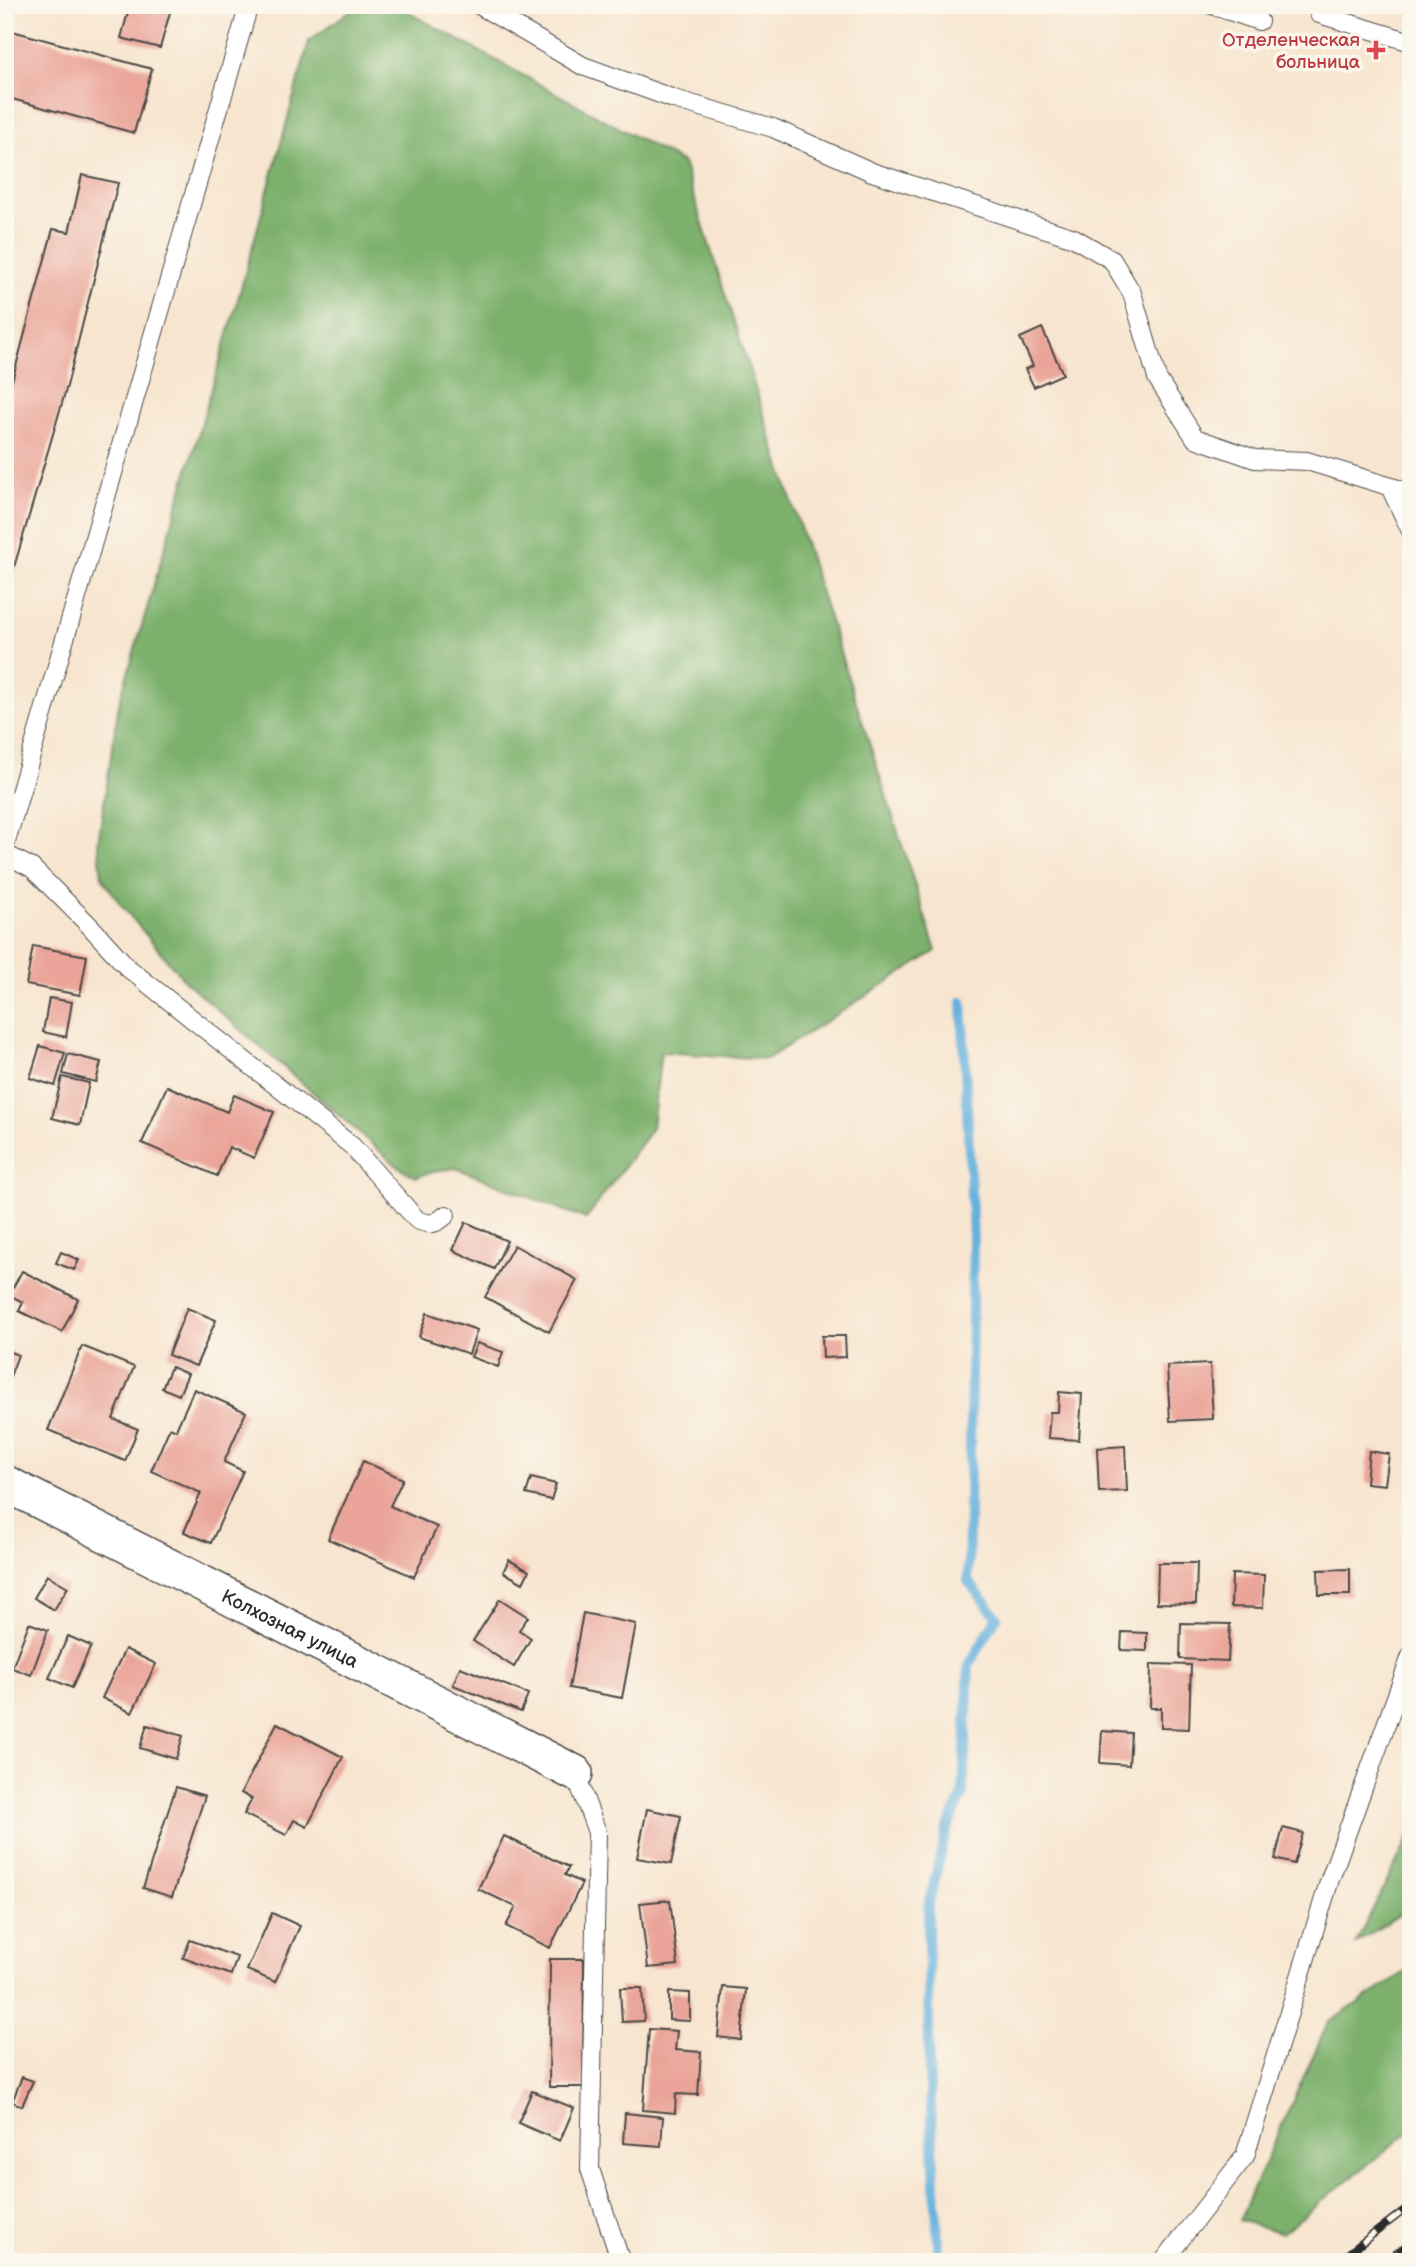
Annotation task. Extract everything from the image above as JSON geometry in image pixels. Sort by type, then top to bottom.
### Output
[{"type":"street","name":"Колхозная улица","points":[[5,1483],[575,1773]]},
{"type":"lane","points":[[5,845],[249,5]]},
{"type":"lane","points":[[479,5],[583,66],[674,99],[773,128],[872,172],[1074,238],[1112,260],[1132,293],[1157,378],[1195,438],[1255,459],[1307,461],[1411,493]]},
{"type":"lane","points":[[1212,5],[1259,21]]},
{"type":"lane","points":[[1318,5],[1319,14],[1411,42]]},
{"type":"lane","points":[[1390,486],[1411,531]]},
{"type":"lane","points":[[5,854],[32,868],[128,968],[352,1146],[417,1220],[429,1225],[446,1215]]},
{"type":"lane","points":[[1163,2262],[1245,2157],[1330,1879],[1411,1656]]},
{"type":"lane","points":[[575,1773],[597,1832],[590,2169],[621,2262]]},
{"type":"green space","points":[[358,5],[395,5],[683,163],[936,951],[767,1059],[661,1052],[652,1128],[586,1219],[456,1168],[416,1177],[397,1166],[185,981],[121,905],[102,877],[98,843],[119,703],[235,310],[309,41]]},
{"type":"green space","points":[[1411,1834],[1411,1907],[1356,1943]]},
{"type":"green space","points":[[1411,1968],[1411,2130],[1282,2233],[1239,2220],[1328,2023]]},
{"type":"building","points":[[130,5],[172,5],[160,48],[121,38]]},
{"type":"building","points":[[5,29],[152,69],[134,133],[5,97]]},
{"type":"building","points":[[82,175],[118,183],[67,386],[5,598],[5,407],[53,229],[69,232]]},
{"type":"building","points":[[1042,328],[1063,374],[1034,387],[1025,369],[1033,366],[1020,338]]},
{"type":"building","points":[[33,946],[87,956],[80,995],[26,985]]},
{"type":"building","points":[[49,998],[72,1002],[66,1037],[43,1032]]},
{"type":"building","points":[[40,1046],[65,1053],[55,1086],[30,1078]]},
{"type":"building","points":[[68,1054],[101,1062],[96,1082],[63,1074]]},
{"type":"building","points":[[62,1077],[89,1083],[80,1125],[52,1118]]},
{"type":"building","points":[[167,1086],[227,1112],[234,1095],[274,1112],[254,1158],[229,1147],[217,1176],[142,1143]]},
{"type":"building","points":[[466,1222],[507,1241],[494,1269],[453,1250]]},
{"type":"building","points":[[514,1245],[577,1280],[549,1332],[485,1297]]},
{"type":"building","points":[[61,1252],[79,1260],[74,1270],[56,1263]]},
{"type":"building","points":[[22,1271],[78,1299],[62,1332],[19,1311],[23,1302],[9,1295]]},
{"type":"building","points":[[187,1308],[216,1320],[196,1366],[168,1355]]},
{"type":"building","points":[[427,1313],[477,1330],[469,1354],[419,1337]]},
{"type":"building","points":[[822,1336],[845,1336],[846,1357],[823,1358]]},
{"type":"building","points":[[477,1343],[503,1352],[498,1367],[471,1357]]},
{"type":"building","points":[[82,1346],[134,1367],[113,1419],[138,1429],[125,1461],[48,1430]]},
{"type":"building","points":[[5,1350],[18,1355],[6,1387],[5,1387]]},
{"type":"building","points":[[1210,1364],[1213,1419],[1170,1421],[1167,1366]]},
{"type":"building","points":[[171,1367],[188,1374],[179,1395],[162,1388]]},
{"type":"building","points":[[194,1389],[246,1412],[224,1462],[243,1471],[211,1543],[184,1532],[201,1493],[151,1471],[170,1427],[176,1430]]},
{"type":"building","points":[[1059,1392],[1082,1394],[1079,1440],[1048,1438],[1050,1412],[1058,1412]]},
{"type":"building","points":[[1125,1446],[1127,1491],[1099,1492],[1097,1448]]},
{"type":"building","points":[[1369,1451],[1389,1454],[1385,1485],[1366,1483]]},
{"type":"building","points":[[363,1461],[403,1479],[390,1506],[437,1527],[414,1577],[328,1539]]},
{"type":"building","points":[[531,1478],[556,1484],[551,1500],[526,1494]]},
{"type":"building","points":[[509,1560],[529,1571],[523,1583],[503,1572]]},
{"type":"building","points":[[1158,1563],[1197,1563],[1196,1604],[1157,1603]]},
{"type":"building","points":[[1350,1569],[1350,1595],[1319,1595],[1318,1570]]},
{"type":"building","points":[[1232,1574],[1264,1575],[1263,1608],[1231,1607]]},
{"type":"building","points":[[47,1575],[68,1587],[54,1610],[34,1598]]},
{"type":"building","points":[[500,1599],[528,1617],[519,1630],[531,1638],[514,1667],[473,1641]]},
{"type":"building","points":[[583,1613],[636,1624],[622,1698],[569,1688]]},
{"type":"building","points":[[29,1623],[48,1630],[31,1675],[12,1668]]},
{"type":"building","points":[[1181,1623],[1230,1624],[1228,1661],[1180,1659]]},
{"type":"building","points":[[1122,1632],[1147,1633],[1147,1651],[1121,1650]]},
{"type":"building","points":[[68,1636],[91,1646],[72,1688],[49,1678]]},
{"type":"building","points":[[125,1649],[156,1664],[132,1713],[102,1698]]},
{"type":"building","points":[[1151,1664],[1191,1665],[1189,1729],[1161,1728],[1161,1708],[1150,1708]]},
{"type":"building","points":[[460,1667],[528,1694],[521,1712],[453,1685]]},
{"type":"building","points":[[277,1723],[343,1757],[307,1827],[294,1820],[286,1835],[244,1814],[252,1799],[241,1793]]},
{"type":"building","points":[[147,1725],[183,1736],[176,1759],[140,1748]]},
{"type":"building","points":[[1102,1731],[1131,1733],[1129,1765],[1100,1763]]},
{"type":"building","points":[[176,1787],[205,1796],[172,1897],[143,1888]]},
{"type":"building","points":[[647,1809],[681,1816],[671,1864],[637,1858]]},
{"type":"building","points":[[1283,1828],[1303,1833],[1294,1864],[1275,1859]]},
{"type":"building","points":[[504,1836],[569,1867],[565,1875],[582,1883],[550,1948],[506,1926],[516,1907],[478,1889]]},
{"type":"building","points":[[670,1900],[678,1965],[648,1968],[640,1903]]},
{"type":"building","points":[[272,1913],[300,1926],[275,1982],[247,1970]]},
{"type":"building","points":[[190,1940],[237,1957],[231,1975],[183,1958]]},
{"type":"building","points":[[550,1959],[584,1959],[583,2087],[549,2087]]},
{"type":"building","points":[[723,1987],[746,1989],[741,2040],[718,2037]]},
{"type":"building","points":[[620,1988],[642,1988],[644,2021],[622,2022]]},
{"type":"building","points":[[669,1992],[690,1993],[690,2021],[669,2020]]},
{"type":"building","points":[[649,2029],[677,2031],[675,2050],[701,2052],[698,2095],[676,2094],[675,2113],[643,2110]]},
{"type":"building","points":[[22,2077],[33,2081],[22,2106],[12,2102]]},
{"type":"building","points":[[532,2091],[574,2108],[560,2141],[518,2123]]},
{"type":"building","points":[[625,2113],[663,2117],[661,2146],[623,2143]]},
{"type":"waterway","points":[[939,2262],[929,2068],[928,1907],[947,1829],[963,1795],[969,1665],[997,1617],[968,1581],[973,1238],[962,1001]]},
{"type":"railway","points":[[1337,2262],[1411,2205]]},
{"type":"railway","points":[[1385,2262],[1411,2242]]},
{"type":"place","name":"Отделенческая больница","points":[[1376,50]]}]
